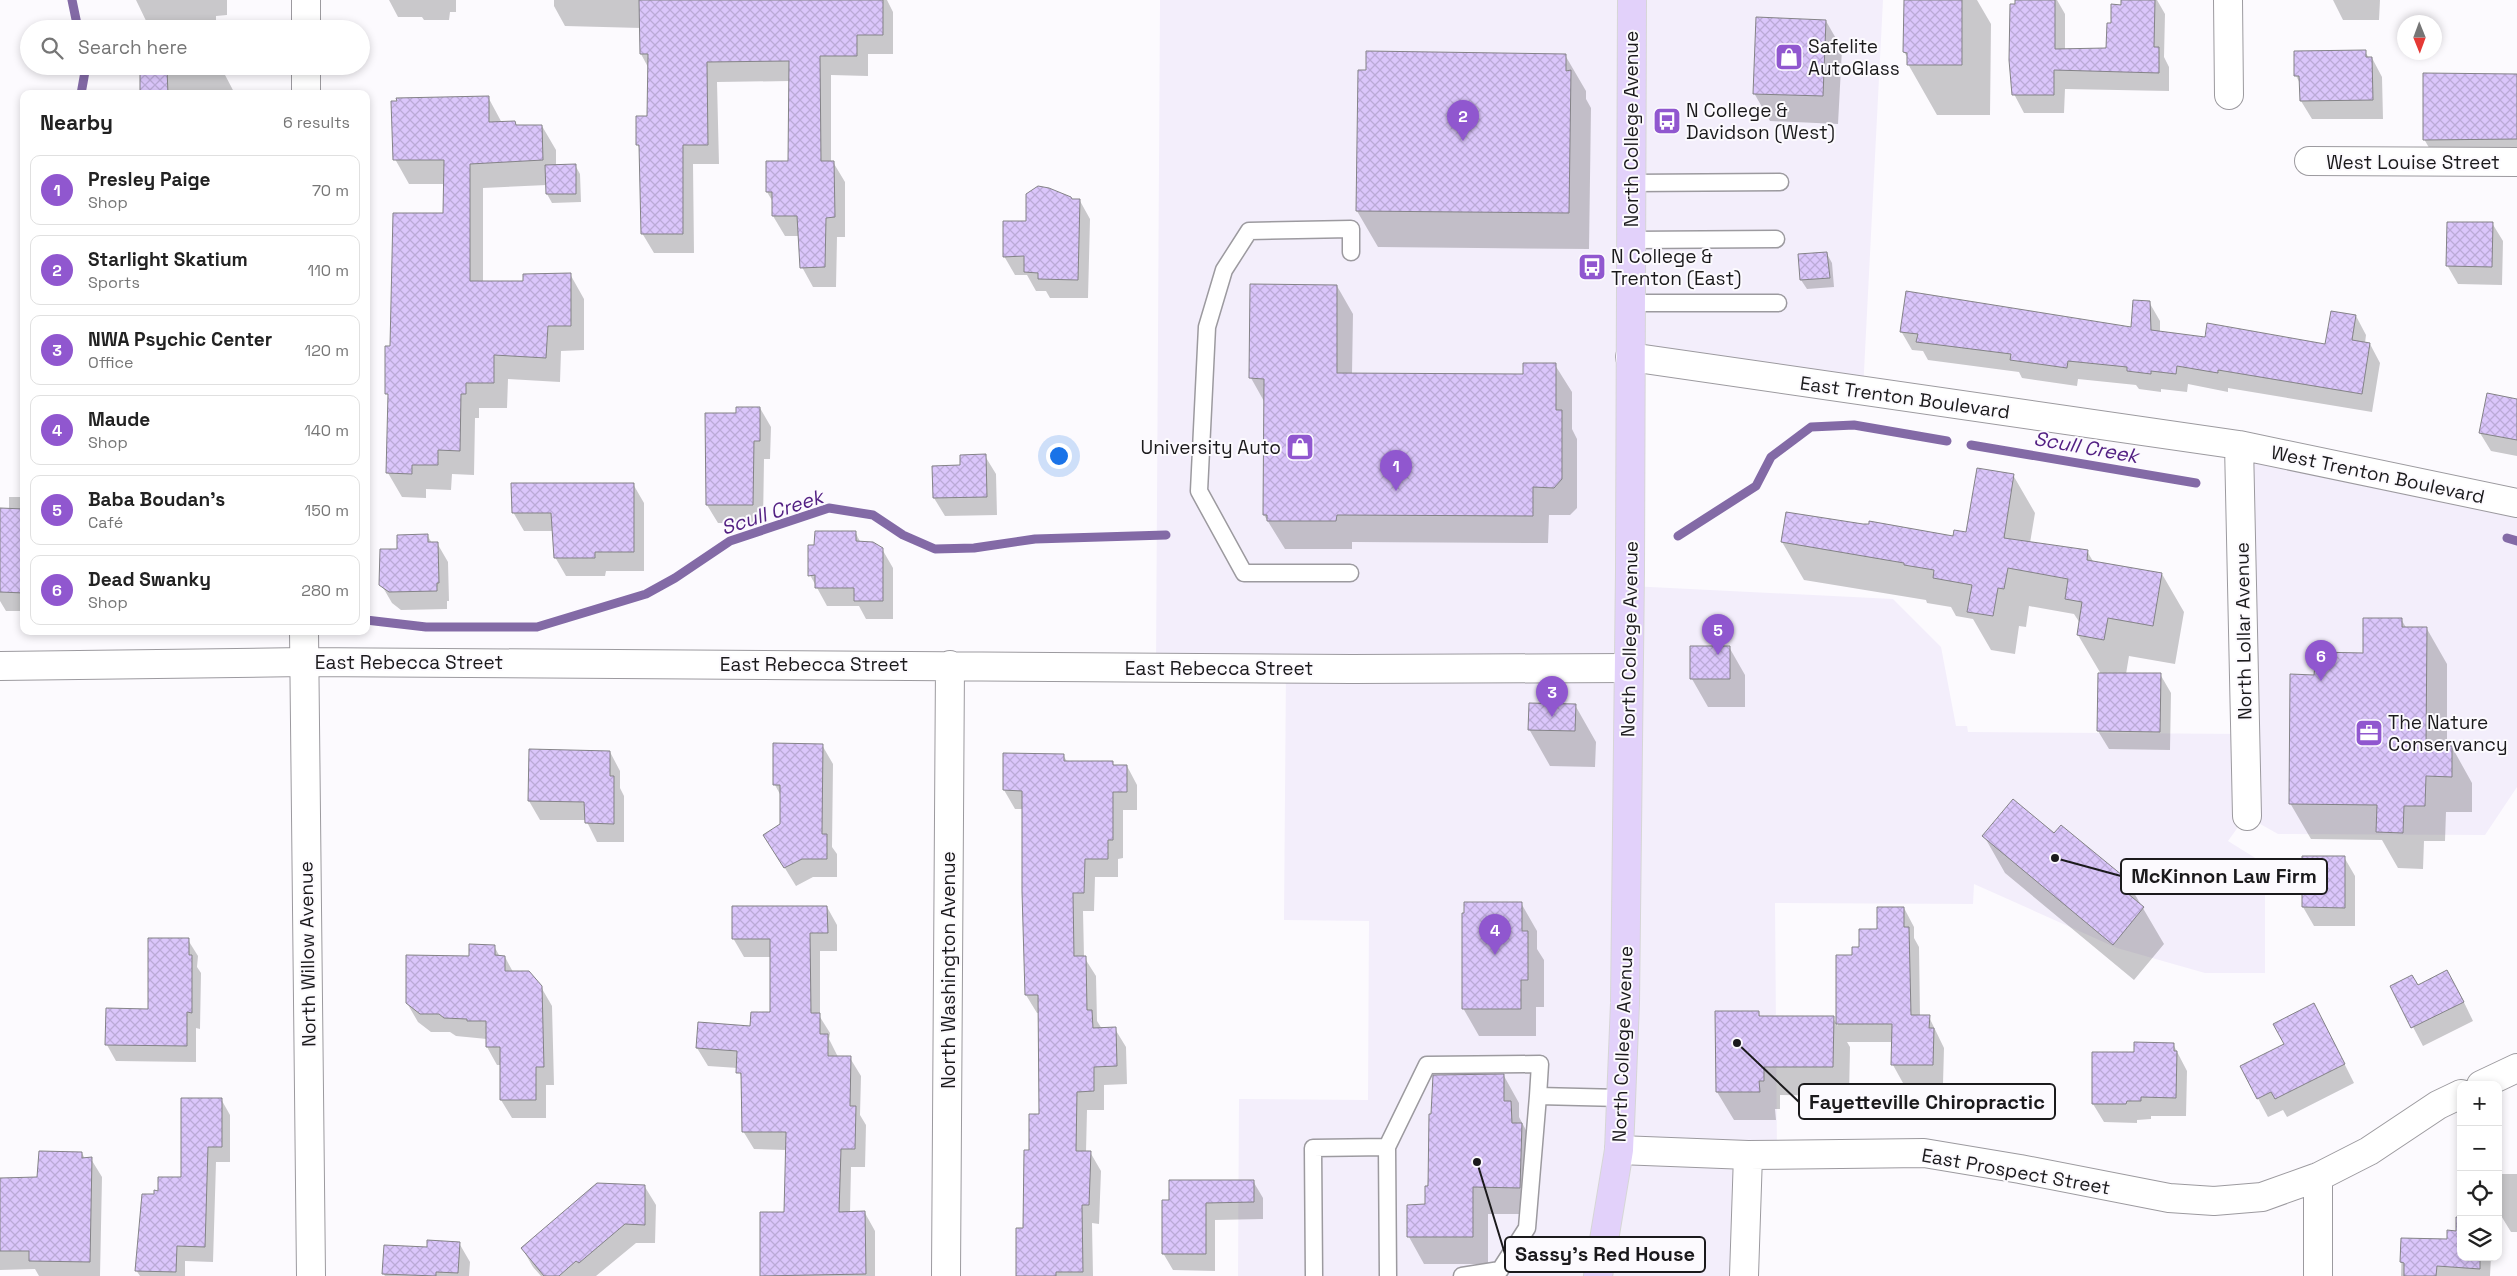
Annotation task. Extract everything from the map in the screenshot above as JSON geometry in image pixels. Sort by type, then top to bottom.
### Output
[{"type":"main road","name":"North College Avenue","points":[[1598,1276],[1619,1150],[1626,983],[1632,0]]},
{"type":"street","points":[[306,0],[306,20]]},
{"type":"street","points":[[2228,0],[2229,95]]},
{"type":"street","points":[[306,75],[306,90]]},
{"type":"street","name":"West Louise Street","points":[[2309,161],[2517,162]]},
{"type":"street","name":"East Trenton Boulevard","points":[[1630,357],[2239,445]]},
{"type":"street","name":"West Trenton Boulevard","points":[[2239,445],[2517,504]]},
{"type":"street","name":"North Lollar Avenue","points":[[2239,445],[2247,816]]},
{"type":"street","name":"North Willow Avenue","points":[[304,635],[311,1276]]},
{"type":"street","name":"East Rebecca Street","points":[[0,666],[304,662],[1352,669],[1628,668]]},
{"type":"street","name":"North Washington Avenue","points":[[946,1276],[950,665]]},
{"type":"street","points":[[2489,1081],[2517,1068]]},
{"type":"street","name":"East Prospect Street","points":[[1619,1150],[1748,1155],[1924,1153],[2020,1169],[2169,1198],[2214,1201],[2262,1197],[2318,1177],[2369,1151],[2438,1104],[2457,1096]]},
{"type":"street","points":[[1744,1276],[1748,1155]]},
{"type":"street","points":[[2318,1177],[2318,1276]]},
{"type":"lane","points":[[1630,183],[1780,182]]},
{"type":"lane","points":[[1350,573],[1244,573],[1199,491],[1207,327],[1224,270],[1249,231],[1351,229],[1351,252]]},
{"type":"lane","points":[[1631,240],[1776,239]]},
{"type":"lane","points":[[1630,303],[1778,303]]},
{"type":"lane","points":[[1388,1276],[1387,1147],[1427,1065],[1540,1064],[1527,1228],[1500,1270],[1462,1276]]},
{"type":"lane","points":[[1538,1096],[1621,1098]]},
{"type":"lane","points":[[1314,1276],[1313,1148],[1387,1147]]},
{"type":"shaded area","points":[[1160,0],[1883,0],[1863,391],[1630,357],[1630,586],[1893,599],[1941,647],[1956,726],[1967,726],[1968,732],[2245,734],[2239,445],[2517,503],[2517,787],[2485,835],[2278,834],[2246,816],[2228,841],[2265,864],[2265,973],[2205,973],[2117,948],[1974,884],[1973,904],[1775,903],[1777,1155],[1748,1155],[1744,1276],[1238,1276],[1239,1099],[1368,1100],[1369,921],[1284,920],[1286,668],[1156,668]]},
{"type":"building","points":[[639,0],[883,0],[883,35],[857,35],[857,56],[820,56],[821,161],[834,161],[835,217],[826,218],[825,267],[800,268],[797,216],[772,216],[772,192],[766,192],[766,161],[788,161],[789,61],[707,62],[708,145],[683,145],[683,234],[641,234],[639,145],[636,145],[636,116],[647,116],[648,54],[640,54]]},
{"type":"building","points":[[1904,0],[1962,0],[1962,65],[1907,65],[1907,53],[1903,52]]},
{"type":"building","points":[[2015,0],[2055,0],[2055,49],[2106,48],[2107,23],[2111,23],[2111,4],[2121,5],[2121,0],[2155,0],[2154,47],[2159,47],[2159,73],[2054,70],[2054,95],[2012,95],[2009,60],[2010,4],[2015,4]]},
{"type":"building","name":"Safelite AutoGlass","points":[[1756,17],[1826,20],[1823,96],[1753,94]]},
{"type":"building","points":[[2366,50],[2366,57],[2372,57],[2373,100],[2300,101],[2299,76],[2294,76],[2294,51]]},
{"type":"building","points":[[1366,51],[1566,54],[1566,71],[1571,70],[1569,213],[1356,211],[1358,70],[1366,70]]},
{"type":"building","points":[[2423,73],[2517,74],[2517,139],[2423,140]]},
{"type":"building","points":[[140,75],[167,75],[168,90],[140,90]]},
{"type":"building","points":[[489,96],[489,122],[515,121],[516,125],[542,125],[543,160],[470,164],[470,281],[523,281],[523,274],[571,273],[571,326],[548,326],[546,358],[494,355],[494,383],[466,383],[466,394],[461,394],[460,451],[438,450],[438,465],[412,465],[412,474],[386,473],[388,394],[385,394],[385,346],[390,346],[393,213],[443,213],[444,160],[393,160],[391,101],[397,101],[396,98]]},
{"type":"building","points":[[576,164],[576,194],[546,194],[545,165]]},
{"type":"building","points":[[1038,186],[1049,188],[1072,199],[1080,199],[1078,280],[1038,279],[1038,273],[1024,272],[1024,256],[1003,257],[1003,221],[1026,221],[1026,194]]},
{"type":"building","points":[[2447,222],[2493,222],[2492,267],[2446,266]]},
{"type":"building","points":[[1827,252],[1830,278],[1800,280],[1798,254]]},
{"type":"building","points":[[1250,284],[1337,285],[1337,373],[1523,374],[1523,363],[1556,363],[1556,410],[1562,410],[1562,479],[1554,488],[1533,487],[1533,516],[1337,515],[1336,521],[1267,521],[1267,515],[1263,515],[1264,379],[1249,378]]},
{"type":"building","points":[[1906,291],[2131,327],[2133,300],[2150,301],[2151,330],[2205,337],[2207,323],[2325,344],[2331,311],[2356,315],[2352,340],[2370,343],[2362,394],[2218,370],[2218,373],[2177,366],[2176,374],[2151,371],[2151,374],[2127,371],[2127,367],[2068,361],[2067,368],[2010,360],[2011,354],[1916,342],[1918,334],[1900,332]]},
{"type":"building","points":[[2487,393],[2517,399],[2517,440],[2479,433]]},
{"type":"building","points":[[736,407],[760,407],[760,441],[754,441],[753,505],[706,505],[705,413],[736,413]]},
{"type":"building","points":[[986,454],[987,497],[933,498],[932,466],[960,465],[960,455]]},
{"type":"building","points":[[1977,468],[2014,474],[2004,538],[2088,550],[2087,560],[2162,573],[2153,626],[2108,618],[2104,640],[2077,635],[2082,602],[2065,599],[2068,579],[2008,568],[2004,589],[1998,588],[1993,616],[1967,612],[1972,585],[1933,578],[1934,570],[1781,542],[1786,512],[1863,524],[1869,524],[1869,521],[1953,536],[1954,530],[1966,532]]},
{"type":"building","points":[[511,483],[634,483],[634,552],[595,552],[595,558],[554,558],[551,513],[512,513]]},
{"type":"building","points":[[0,508],[20,509],[20,593],[0,592]]},
{"type":"building","points":[[815,531],[856,531],[856,541],[873,542],[883,548],[883,601],[854,601],[854,588],[815,588],[815,575],[808,576],[808,545],[814,545]]},
{"type":"building","points":[[428,534],[428,542],[438,542],[439,583],[437,583],[437,591],[389,592],[379,585],[380,549],[397,549],[397,535]]},
{"type":"building","points":[[2363,618],[2402,618],[2402,627],[2427,627],[2426,746],[2452,746],[2452,777],[2426,776],[2425,806],[2404,806],[2403,833],[2376,832],[2377,805],[2289,804],[2290,674],[2314,675],[2316,652],[2363,653]]},
{"type":"building","points":[[1690,646],[1730,646],[1730,679],[1690,679]]},
{"type":"building","points":[[2098,673],[2161,673],[2160,732],[2097,731]]},
{"type":"building","points":[[1529,703],[1576,704],[1575,731],[1528,730]]},
{"type":"building","points":[[773,743],[823,744],[822,834],[827,834],[827,859],[802,859],[784,868],[763,835],[780,824],[780,785],[773,785]]},
{"type":"building","points":[[529,749],[610,751],[610,776],[614,776],[614,824],[585,823],[584,802],[528,801]]},
{"type":"building","points":[[1003,753],[1064,754],[1064,761],[1113,761],[1113,765],[1127,765],[1127,792],[1113,792],[1113,840],[1108,840],[1108,859],[1085,859],[1084,893],[1073,893],[1074,956],[1086,956],[1087,1010],[1092,1010],[1093,1028],[1116,1027],[1117,1066],[1094,1067],[1094,1091],[1077,1092],[1076,1151],[1091,1151],[1089,1205],[1082,1205],[1083,1272],[1056,1272],[1056,1276],[1016,1276],[1016,1228],[1023,1228],[1024,1150],[1029,1150],[1029,1114],[1039,1114],[1038,995],[1025,995],[1022,791],[1003,790]]},
{"type":"building","points":[[2013,799],[2054,833],[2061,825],[2128,880],[2121,888],[2144,907],[2113,945],[1982,836]]},
{"type":"building","points":[[2302,856],[2345,856],[2345,908],[2302,907]]},
{"type":"building","points":[[1464,902],[1522,902],[1522,931],[1528,931],[1528,980],[1521,980],[1521,1009],[1462,1009],[1462,913],[1464,913]]},
{"type":"building","points":[[732,906],[827,906],[828,933],[810,933],[811,1013],[820,1013],[820,1034],[828,1034],[828,1056],[851,1056],[850,1106],[856,1106],[855,1149],[841,1149],[839,1212],[865,1211],[866,1274],[760,1276],[760,1212],[784,1212],[786,1132],[742,1132],[741,1073],[736,1073],[737,1051],[696,1048],[698,1022],[750,1026],[751,1012],[770,1012],[770,939],[732,939]]},
{"type":"building","points":[[1877,907],[1904,907],[1904,927],[1909,927],[1911,1015],[1930,1015],[1929,1028],[1934,1028],[1933,1065],[1891,1065],[1892,1024],[1836,1024],[1836,955],[1852,955],[1852,947],[1859,947],[1859,929],[1877,929]]},
{"type":"building","points":[[148,938],[189,938],[189,955],[192,955],[192,1013],[187,1012],[187,1046],[105,1045],[106,1008],[148,1009]]},
{"type":"building","points":[[469,944],[495,945],[495,955],[505,956],[505,971],[529,971],[542,986],[544,1067],[536,1067],[536,1100],[500,1100],[500,1047],[486,1047],[486,1021],[444,1018],[439,1014],[420,1014],[406,1003],[406,955],[469,956]]},
{"type":"building","points":[[2447,970],[2464,1002],[2411,1028],[2390,986],[2412,975],[2418,985]]},
{"type":"building","points":[[2314,1003],[2345,1064],[2275,1099],[2271,1092],[2257,1099],[2240,1066],[2284,1044],[2273,1024]]},
{"type":"building","points":[[1715,1011],[1759,1011],[1759,1016],[1834,1016],[1833,1067],[1764,1067],[1764,1081],[1759,1081],[1760,1092],[1716,1092]]},
{"type":"building","points":[[2134,1042],[2174,1043],[2174,1051],[2177,1051],[2176,1098],[2141,1097],[2141,1101],[2127,1101],[2126,1104],[2092,1104],[2092,1052],[2134,1052]]},
{"type":"building","points":[[1504,1074],[1504,1101],[1511,1101],[1512,1123],[1522,1123],[1520,1188],[1473,1187],[1473,1237],[1407,1237],[1407,1205],[1425,1204],[1425,1186],[1428,1186],[1429,1114],[1431,1114],[1433,1075]]},
{"type":"building","points":[[181,1098],[222,1098],[222,1147],[208,1147],[205,1247],[177,1246],[176,1272],[135,1271],[142,1194],[154,1194],[154,1190],[158,1191],[158,1177],[181,1177]]},
{"type":"building","points":[[39,1151],[82,1152],[82,1158],[92,1157],[90,1262],[29,1261],[29,1251],[0,1251],[0,1178],[37,1177]]},
{"type":"building","points":[[1169,1180],[1254,1180],[1254,1202],[1206,1203],[1206,1254],[1162,1254],[1162,1200],[1169,1200]]},
{"type":"building","points":[[597,1183],[645,1185],[645,1225],[625,1224],[579,1263],[576,1261],[559,1276],[544,1276],[521,1248]]},
{"type":"building","points":[[2457,1217],[2457,1261],[2480,1261],[2480,1269],[2437,1266],[2436,1276],[2404,1276],[2404,1263],[2400,1262],[2401,1238],[2447,1239],[2447,1230],[2456,1231]]},
{"type":"building","points":[[427,1240],[460,1242],[458,1273],[436,1272],[436,1276],[382,1274],[384,1245],[427,1247]]},
{"type":"waterway","name":"Scull Creek","points":[[72,0],[76,20]]},
{"type":"waterway","name":"Scull Creek","points":[[82,90],[84,75]]},
{"type":"waterway","name":"Scull Creek","points":[[1678,536],[1756,486],[1771,457],[1811,427],[1854,425],[1947,441]]},
{"type":"waterway","name":"Scull Creek","points":[[1971,445],[2196,483]]},
{"type":"waterway","name":"Scull Creek","points":[[370,620],[426,627],[537,627],[646,594],[675,578],[730,541],[829,508],[873,515],[903,535],[935,549],[974,548],[1035,539],[1166,535]]},
{"type":"waterway","name":"Scull Creek","points":[[2507,538],[2517,541]]},
{"type":"place","name":"Safelite AutoGlass","points":[[1789,57]]},
{"type":"place","name":"N College & Davidson (West)","points":[[1667,121]]},
{"type":"place","name":"Starlight Skatium","points":[[1463,141]]},
{"type":"place","name":"N College & Trenton (East)","points":[[1592,267]]},
{"type":"place","name":"University Auto","points":[[1300,447]]},
{"type":"place","name":"Presley Paige","points":[[1396,491]]},
{"type":"place","name":"Baba Boudan's","points":[[1718,655]]},
{"type":"place","name":"Dead Swanky","points":[[2321,681]]},
{"type":"place","name":"NWA Psychic Center","points":[[1552,717]]},
{"type":"place","name":"The Nature Conservancy","points":[[2369,733]]},
{"type":"place","name":"McKinnon Law Firm","points":[[2055,858]]},
{"type":"place","name":"Maude","points":[[1495,955]]},
{"type":"place","name":"Fayetteville Chiropractic","points":[[1737,1043]]},
{"type":"place","name":"Sassy’s Red House","points":[[1477,1162]]}]
